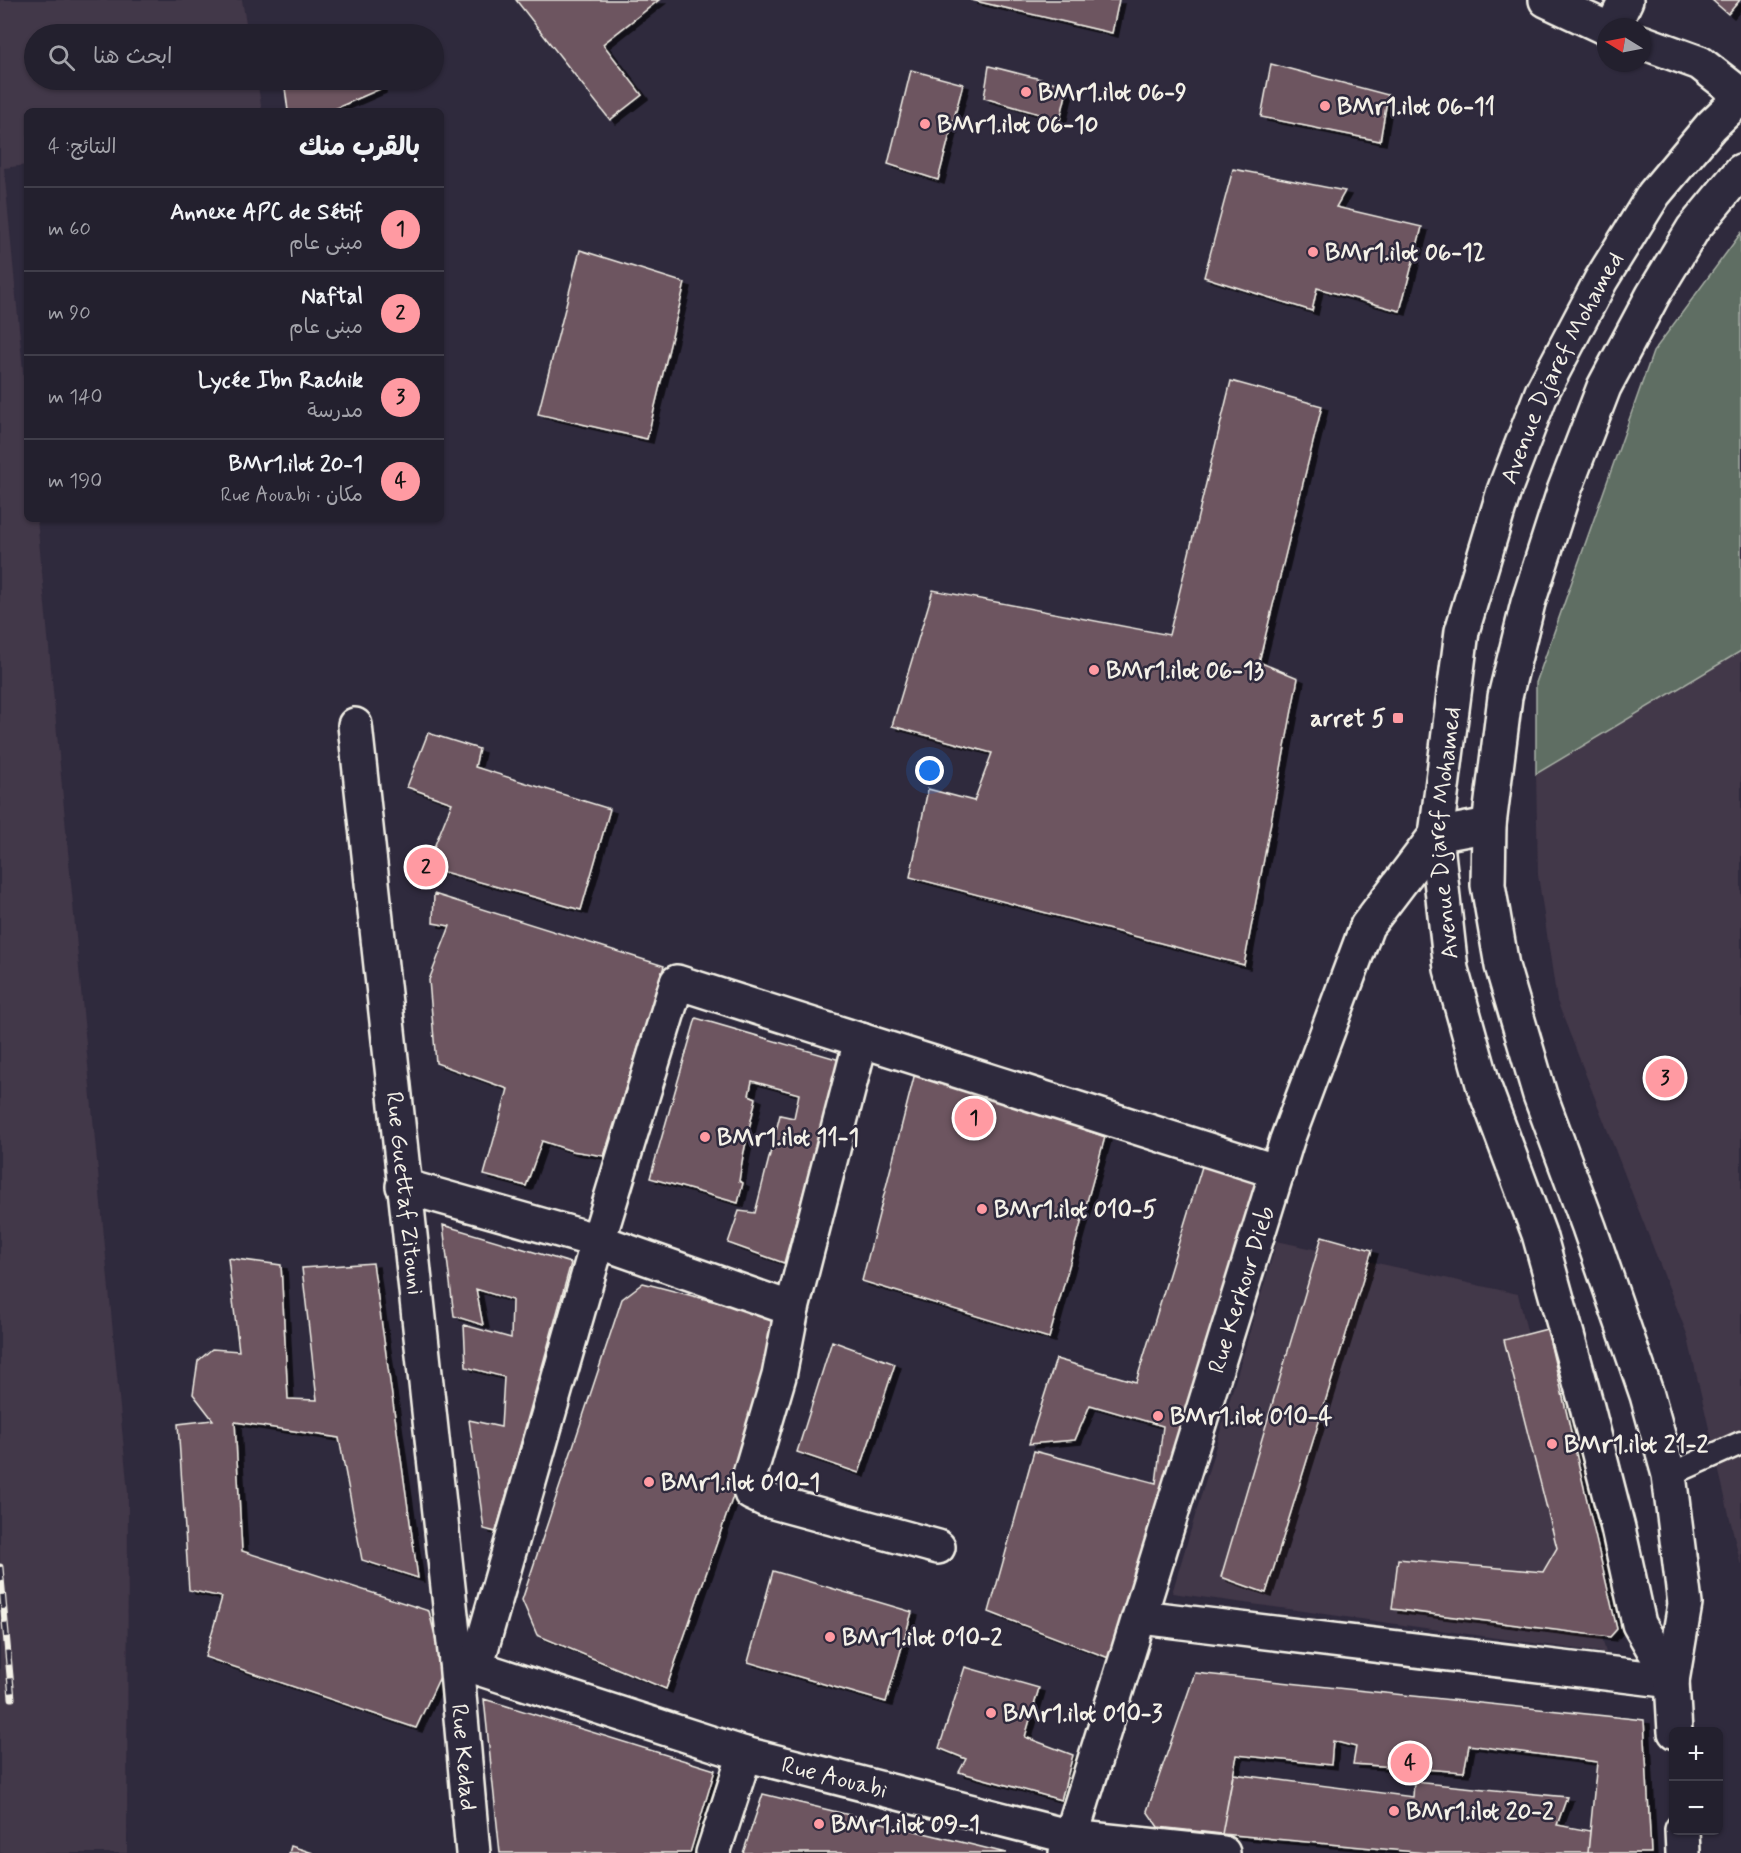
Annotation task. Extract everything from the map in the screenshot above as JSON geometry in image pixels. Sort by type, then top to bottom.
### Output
[{"type":"street","points":[[1546,0],[1597,24]]},
{"type":"street","points":[[1617,18],[1626,0]]},
{"type":"street","points":[[1651,45],[1700,63],[1741,96]]},
{"type":"street","name":"Avenue Djaref Mohamed","points":[[1672,1681],[1638,1624],[1618,1528],[1539,1233],[1483,1084],[1451,969],[1436,835],[1462,631],[1504,491],[1542,392],[1601,280],[1654,194],[1711,126],[1741,96]]},
{"type":"street","points":[[1675,1727],[1672,1681],[1685,1604],[1669,1475],[1647,1395],[1589,1227],[1540,1095],[1502,966],[1488,885],[1489,825],[1505,698],[1528,603],[1572,470],[1604,387],[1653,295],[1692,229],[1741,171]]},
{"type":"street","name":"Rue Guettaf Zitouni","points":[[355,725],[403,1186],[466,1664]]},
{"type":"street","points":[[1436,835],[1489,825]]},
{"type":"street","name":"Rue Kerkour Dieb","points":[[1068,1845],[1278,1172],[1367,927],[1436,835]]},
{"type":"street","points":[[466,1664],[677,982],[1278,1172]]},
{"type":"street","points":[[861,1040],[792,1309],[779,1376],[748,1481],[751,1493],[766,1500],[938,1547]]},
{"type":"street","points":[[403,1186],[598,1241],[792,1309]]},
{"type":"street","points":[[1141,1617],[1672,1681]]},
{"type":"street","name":"Rue Aouabi","points":[[466,1664],[745,1754],[1068,1845],[1223,1853]]},
{"type":"street","name":"Rue Kedad","points":[[466,1664],[473,1853]]},
{"type":"street","points":[[713,1853],[745,1754]]},
{"type":"street","points":[[1682,1835],[1683,1853]]},
{"type":"lane","points":[[1669,1475],[1741,1443]]},
{"type":"shaded area","points":[[0,0],[242,0],[246,24],[24,24],[24,90],[259,90],[262,108],[24,108],[24,165],[4,168],[24,381],[24,522],[37,522],[128,1493],[127,1853],[0,1853]]},
{"type":"shaded area","points":[[1741,651],[1741,1566],[1687,1334],[1557,1001],[1538,875],[1536,774]]},
{"type":"shaded area","points":[[1277,1241],[1518,1294],[1606,1653],[1172,1593]]},
{"type":"green space","points":[[1741,233],[1741,651],[1536,774],[1536,683],[1653,352]]},
{"type":"building","points":[[516,0],[659,0],[603,44],[642,95],[610,120]]},
{"type":"building","points":[[971,0],[1119,0],[1112,33]]},
{"type":"building","points":[[1712,0],[1740,0],[1728,14]]},
{"type":"building","name":"BMr1.ilot 06-11","points":[[1271,64],[1388,95],[1380,141],[1261,117]]},
{"type":"building","name":"BMr1.ilot 06-9","points":[[989,66],[1068,86],[1060,120],[984,98]]},
{"type":"building","name":"BMr1.ilot 06-10","points":[[911,70],[963,84],[938,180],[888,164]]},
{"type":"building","points":[[285,90],[378,90],[337,108],[288,108]]},
{"type":"building","name":"BMr1.ilot 06-12","points":[[1233,169],[1345,191],[1336,207],[1422,227],[1400,311],[1317,288],[1312,311],[1204,277]]},
{"type":"building","points":[[580,250],[685,283],[647,439],[538,414]]},
{"type":"building","name":"BMr1.ilot 06-13","points":[[1231,381],[1322,406],[1259,662],[1298,678],[1244,965],[910,877],[928,789],[974,801],[992,753],[892,726],[933,590],[1169,635]]},
{"type":"building","points":[[428,733],[479,749],[475,767],[610,809],[581,910],[426,867],[452,803],[407,787]]},
{"type":"building","points":[[434,894],[664,966],[604,1156],[572,1151],[542,1141],[526,1186],[484,1175],[508,1089],[436,1063],[429,980],[450,926],[433,923]]},
{"type":"building","name":"BMr1.ilot 11-1","points":[[696,1018],[840,1060],[784,1263],[728,1243],[739,1211],[755,1213],[780,1115],[794,1118],[799,1094],[752,1081],[749,1095],[756,1098],[743,1156],[739,1181],[743,1183],[738,1203],[650,1178]]},
{"type":"building","name":"BMr1.ilot 010-5","points":[[916,1069],[1105,1137],[1049,1338],[862,1281]]},
{"type":"building","name":"BMr1.ilot 010-4","points":[[1204,1160],[1264,1179],[1114,1660],[989,1612],[1034,1451],[1156,1483],[1163,1426],[1090,1405],[1075,1440],[1029,1444],[1056,1359],[1136,1382]]},
{"type":"building","points":[[443,1225],[571,1263],[496,1532],[484,1529],[469,1420],[501,1427],[504,1377],[466,1367],[464,1325],[511,1338],[512,1300],[476,1289],[483,1325],[454,1316]]},
{"type":"building","points":[[1322,1236],[1372,1250],[1266,1593],[1221,1577]]},
{"type":"building","points":[[228,1258],[281,1265],[288,1399],[317,1400],[302,1268],[373,1263],[418,1578],[362,1560],[339,1438],[235,1422],[242,1551],[429,1611],[443,1670],[416,1728],[205,1657],[222,1597],[189,1590],[178,1424],[213,1420],[193,1394],[198,1361],[212,1349],[239,1351]]},
{"type":"building","name":"BMr1.ilot 010-1","points":[[643,1283],[782,1319],[779,1364],[666,1689],[537,1635],[522,1600],[622,1299]]},
{"type":"building","name":"BMr1.ilot 21-2","points":[[1547,1329],[1617,1629],[1610,1637],[1392,1609],[1398,1559],[1543,1572],[1557,1548],[1504,1340]]},
{"type":"building","points":[[832,1341],[895,1364],[859,1473],[797,1452]]},
{"type":"building","name":"BMr1.ilot 010-2","points":[[773,1571],[912,1612],[886,1702],[748,1662]]},
{"type":"building","name":"BMr1.ilot 010-3","points":[[965,1667],[1039,1688],[1025,1737],[1073,1755],[1061,1800],[959,1772],[966,1759],[939,1748]]},
{"type":"building","points":[[1195,1673],[1644,1720],[1651,1853],[1588,1853],[1597,1762],[1469,1745],[1464,1772],[1353,1764],[1356,1747],[1333,1741],[1331,1765],[1237,1755],[1222,1834],[1158,1827],[1147,1811]]},
{"type":"building","points":[[484,1699],[715,1770],[690,1853],[500,1853]]},
{"type":"building","name":"BMr1.ilot 20-2","points":[[1233,1774],[1413,1797],[1414,1782],[1567,1797],[1557,1825],[1590,1831],[1588,1853],[1426,1853],[1222,1834]]},
{"type":"building","name":"BMr1.ilot 09-1","points":[[763,1794],[1006,1853],[743,1853]]},
{"type":"building","points":[[291,1846],[313,1853],[289,1853]]},
{"type":"railway","points":[[0,1567],[12,1698]]},
{"type":"place","name":"BMr1.ilot 06-9","points":[[1026,92]]},
{"type":"place","name":"BMr1.ilot 06-11","points":[[1325,106]]},
{"type":"place","name":"BMr1.ilot 06-10","points":[[925,124]]},
{"type":"place","name":"BMr1.ilot 06-12","points":[[1313,252]]},
{"type":"place","name":"BMr1.ilot 06-13","points":[[1094,670]]},
{"type":"place","name":"arret 5","points":[[1398,718]]},
{"type":"place","name":"Naftal","points":[[426,867]]},
{"type":"place","name":"Lycée Ibn Rachik","points":[[1665,1078]]},
{"type":"place","name":"Annexe APC de Sétif","points":[[974,1118]]},
{"type":"place","name":"BMr1.ilot 11-1","points":[[705,1137]]},
{"type":"place","name":"BMr1.ilot 010-5","points":[[982,1209]]},
{"type":"place","name":"BMr1.ilot 010-4","points":[[1158,1416]]},
{"type":"place","name":"BMr1.ilot 21-2","points":[[1552,1444]]},
{"type":"place","name":"BMr1.ilot 010-1","points":[[649,1482]]},
{"type":"place","name":"BMr1.ilot 010-2","points":[[830,1637]]},
{"type":"place","name":"BMr1.ilot 010-3","points":[[991,1713]]},
{"type":"place","name":"BMr1.ilot 20-1","points":[[1410,1763]]},
{"type":"place","name":"BMr1.ilot 20-2","points":[[1394,1811]]},
{"type":"place","name":"BMr1.ilot 09-1","points":[[819,1824]]}]
